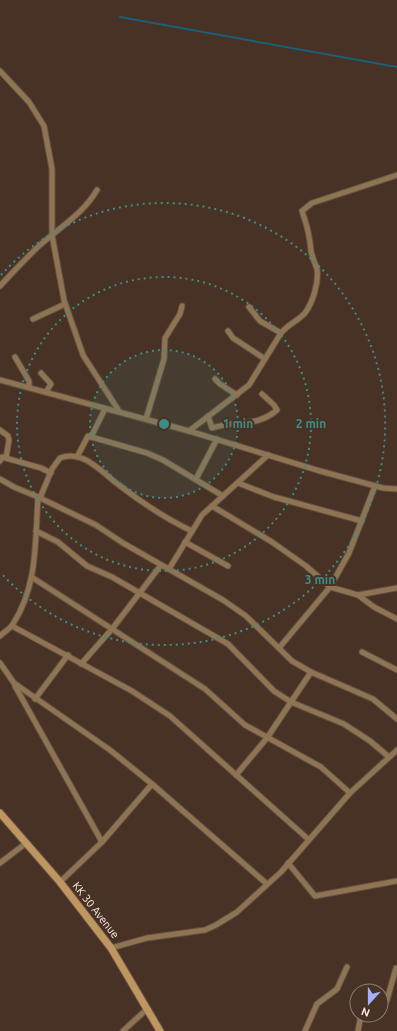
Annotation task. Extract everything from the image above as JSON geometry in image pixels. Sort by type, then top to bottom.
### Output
[{"type":"main road","name":"KK 30 Avenue","points":[[0,813],[25,844],[60,882],[111,948],[160,1031]]},
{"type":"street","points":[[0,71],[29,102],[44,126],[52,168],[52,235],[65,304],[83,355],[119,411]]},
{"type":"street","points":[[189,430],[249,385],[286,326],[301,318],[306,312],[311,301],[317,279],[317,269],[312,252],[311,236],[302,211],[312,203],[397,175]]},
{"type":"street","points":[[0,286],[39,246],[82,210],[97,190]]},
{"type":"street","points":[[33,319],[65,304]]},
{"type":"street","points":[[146,419],[164,359],[165,338],[180,314],[182,306]]},
{"type":"street","points":[[248,307],[260,321],[281,333]]},
{"type":"street","points":[[228,331],[233,338],[265,359]]},
{"type":"street","points":[[15,357],[29,381],[28,388]]},
{"type":"street","points":[[41,373],[51,384],[46,392]]},
{"type":"street","points":[[216,379],[220,384],[237,395]]},
{"type":"street","points":[[0,380],[189,430],[320,472],[375,486],[397,489]]},
{"type":"street","points":[[208,416],[212,428],[240,424],[269,417],[277,410],[274,405],[262,394]]},
{"type":"street","points":[[91,437],[104,411]]},
{"type":"street","points":[[0,430],[8,436],[9,440],[6,458]]},
{"type":"street","points":[[77,458],[88,436],[147,453],[223,496]]},
{"type":"street","points":[[196,480],[217,439]]},
{"type":"street","points":[[169,569],[202,515],[268,455]]},
{"type":"street","points":[[0,636],[12,626],[28,594],[33,578],[39,497],[60,458],[66,456],[77,458],[93,465],[119,486],[174,522],[192,531]]},
{"type":"street","points":[[0,461],[2,457],[42,468],[51,473]]},
{"type":"street","points":[[0,479],[96,525],[161,565],[223,600],[246,616],[292,661],[311,672],[373,699],[397,720]]},
{"type":"street","points":[[238,483],[274,497],[362,521]]},
{"type":"street","points":[[279,648],[330,586],[349,553],[375,486]]},
{"type":"street","points":[[212,506],[272,542],[306,566],[330,586],[358,595],[374,607],[397,619]]},
{"type":"street","points":[[36,531],[58,542],[86,566],[139,593],[228,644],[269,686],[291,702],[344,724],[370,741],[389,757]]},
{"type":"street","points":[[185,542],[228,566]]},
{"type":"street","points":[[81,664],[112,629],[161,565]]},
{"type":"street","points":[[33,578],[205,689],[244,725],[321,767],[350,793]]},
{"type":"street","points":[[358,595],[397,588]]},
{"type":"street","points":[[12,626],[132,691],[170,716],[308,839]]},
{"type":"street","points":[[362,652],[397,670]]},
{"type":"street","points":[[35,699],[68,655]]},
{"type":"street","points":[[0,664],[14,683],[102,842]]},
{"type":"street","points":[[236,775],[267,738],[311,672]]},
{"type":"street","points":[[14,683],[110,750],[152,784],[267,884]]},
{"type":"street","points":[[111,948],[147,938],[196,932],[216,925],[246,905],[288,864],[308,839],[350,793],[397,750]]},
{"type":"street","points":[[60,882],[102,842],[152,784]]},
{"type":"street","points":[[0,862],[25,844]]},
{"type":"street","points":[[288,864],[315,896],[397,880]]},
{"type":"street","points":[[306,1031],[312,1012],[317,1004],[337,989],[347,967]]},
{"type":"street","points":[[389,993],[396,968]]},
{"type":"street","points":[[123,1031],[147,1008]]},
{"type":"waterway","points":[[120,17],[397,67]]}]
